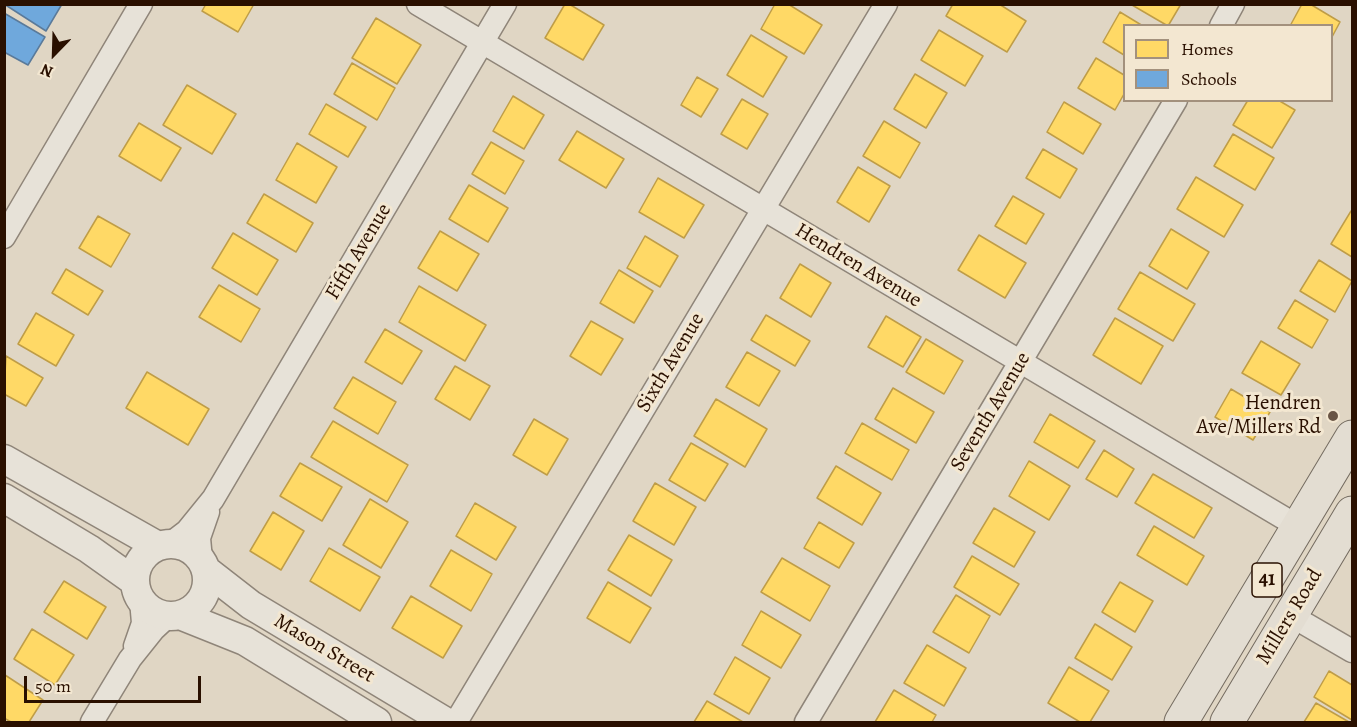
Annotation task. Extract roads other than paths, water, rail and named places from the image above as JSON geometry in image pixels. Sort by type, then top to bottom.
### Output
[{"type":"main road","name":"Millers Road","points":[[1181,723],[1353,437]]},
{"type":"main road","name":"Millers Road","points":[[1227,723],[1353,513]]},
{"type":"street","points":[[4,237],[141,4]]},
{"type":"street","name":"Hendren Avenue","points":[[418,4],[1299,527]]},
{"type":"street","name":"Fifth Avenue","points":[[164,545],[187,531],[213,499],[505,4]]},
{"type":"street","name":"Sixth Avenue","points":[[456,723],[886,4]]},
{"type":"street","points":[[1222,24],[1233,4]]},
{"type":"street","name":"Seventh Avenue","points":[[806,723],[1175,102]]},
{"type":"street","points":[[4,459],[164,545],[182,545],[203,565],[207,582],[199,603],[174,615],[154,629],[130,659],[92,723]]},
{"type":"street","points":[[4,498],[89,549],[138,591],[157,613],[174,615]]},
{"type":"street","name":"Fifth Avenue","points":[[203,565],[199,538],[213,499]]},
{"type":"street","points":[[130,659],[143,623],[138,591],[140,561],[164,545]]},
{"type":"street","name":"Mason Street","points":[[203,565],[251,605],[446,723]]},
{"type":"street","name":"Mason Street","points":[[174,615],[245,641],[377,723]]},
{"type":"street","points":[[1290,615],[1353,651]]},
{"type":"place","name":"Hendren Ave/Millers Rd","points":[[1333,416]]}]
